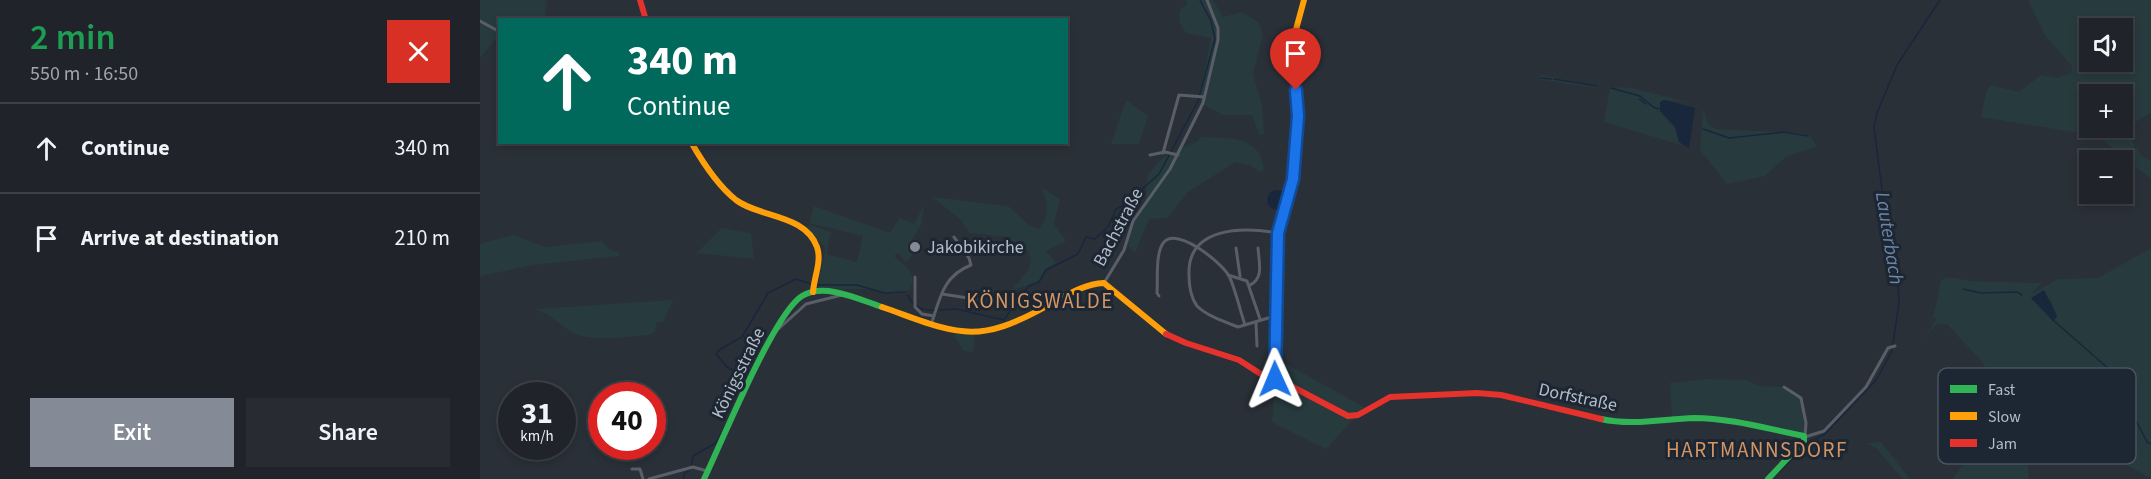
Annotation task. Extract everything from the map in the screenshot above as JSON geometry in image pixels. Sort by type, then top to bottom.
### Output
[{"type":"street","points":[[640,0],[645,18]]},
{"type":"street","name":"Bachstraße","points":[[1104,283],[1124,250],[1133,221],[1178,155],[1203,97],[1218,40],[1218,28],[1207,0]]},
{"type":"street","points":[[692,144],[728,192],[744,206],[796,224],[809,234],[818,250],[819,264],[813,290],[844,294],[957,333],[988,331],[1027,317],[1080,288],[1104,283],[1163,332],[1186,343],[1239,360],[1267,378],[1275,379],[1278,233],[1293,179],[1298,116],[1291,48],[1297,18],[1304,0]]},
{"type":"street","points":[[480,21],[498,31]]},
{"type":"street","points":[[1163,153],[1179,95],[1203,97]]},
{"type":"street","points":[[1150,155],[1170,153],[1178,155]]},
{"type":"street","points":[[1275,316],[1238,327],[1224,321],[1196,305],[1189,268],[1197,247],[1208,237],[1232,230],[1253,229],[1278,233]]},
{"type":"street","points":[[931,324],[952,274],[970,265],[969,258],[954,237]]},
{"type":"street","points":[[1159,296],[1157,293],[1162,244],[1170,238],[1178,237],[1197,247],[1228,275],[1245,325]]},
{"type":"street","points":[[1236,248],[1240,277]]},
{"type":"street","points":[[1250,285],[1257,282],[1260,276],[1258,248]]},
{"type":"street","points":[[1228,275],[1240,277],[1250,285],[1260,319]]},
{"type":"street","points":[[915,277],[914,304],[919,312],[934,316]]},
{"type":"street","name":"Königsstraße","points":[[704,479],[780,319],[795,302],[813,290]]},
{"type":"street","points":[[775,332],[807,304],[844,294]]},
{"type":"street","points":[[942,294],[981,300],[984,296]]},
{"type":"street","points":[[1256,322],[1257,346]]},
{"type":"street","points":[[1805,437],[1824,431],[1874,377],[1884,358],[1894,346]]},
{"type":"street","name":"Dorfstraße","points":[[1275,379],[1348,416],[1358,415],[1390,397],[1477,393],[1501,395],[1607,420],[1639,422],[1695,418],[1721,420],[1782,430],[1805,437]]},
{"type":"street","points":[[1768,479],[1804,441],[1805,437],[1806,423],[1801,398],[1784,387]]},
{"type":"street","points":[[649,479],[691,468],[707,471]]},
{"type":"street","points":[[632,469],[640,469],[643,479]]},
{"type":"green space","points":[[480,0],[547,0],[545,18],[498,18],[498,36],[480,58]]},
{"type":"green space","points":[[1186,0],[1213,0],[1223,17],[1242,12],[1258,22],[1263,34],[1253,74],[1262,105],[1264,134],[1259,135],[1252,115],[1223,115],[1204,105],[1200,95],[1211,38],[1186,33],[1179,21],[1180,10],[1187,4]]},
{"type":"green space","points":[[2028,0],[2151,0],[2151,113],[2138,120],[2133,127],[2133,84],[2079,84],[2079,133],[1981,117],[1990,85],[2019,92],[2041,75],[2056,78],[2071,73],[2072,66],[2046,37]]},
{"type":"green space","points":[[1542,75],[1599,86],[1597,88],[1542,80],[1540,77]]},
{"type":"green space","points":[[1610,87],[1632,88],[1691,103],[1666,100],[1660,111],[1676,129],[1681,145],[1604,122]]},
{"type":"green space","points":[[1126,100],[1148,116],[1139,144],[1111,144]]},
{"type":"green space","points":[[1703,108],[1708,124],[1716,129],[1803,133],[1811,137],[1817,147],[1787,156],[1765,176],[1727,184],[1700,150]]},
{"type":"green space","points":[[1200,137],[1231,139],[1250,144],[1262,159],[1264,170],[1260,172],[1250,165],[1235,162],[1187,193],[1167,218],[1149,219],[1135,253],[1129,246],[1128,231],[1144,204],[1149,173],[1164,157],[1198,141]]},
{"type":"green space","points":[[2100,138],[2130,138],[2135,146],[2133,149],[2137,148],[2141,155],[2151,161],[2151,179],[2133,165],[2133,150],[2115,150]]},
{"type":"green space","points":[[1041,187],[1060,199],[1054,224],[1066,241],[1046,251],[1056,263],[1045,270],[1038,282],[1012,290],[1029,269],[1031,259],[1027,250],[1006,237],[970,233],[960,219],[932,197],[1008,206],[1030,226],[1039,229],[1045,219],[1047,209]]},
{"type":"green space","points":[[924,205],[921,225],[908,246],[914,253],[906,262],[898,253],[894,256],[911,274],[910,290],[895,294],[863,289],[820,290],[818,287],[824,246],[805,228],[811,225],[833,233],[830,235],[827,254],[857,262],[863,236],[809,223],[814,206],[890,233],[900,218],[914,224]]},
{"type":"green space","points":[[722,228],[751,233],[754,259],[697,253]]},
{"type":"green space","points":[[513,235],[546,247],[602,241],[610,250],[619,252],[619,256],[533,265],[480,276],[480,244]]},
{"type":"green space","points":[[2151,248],[2151,478],[2124,464],[2136,464],[2136,368],[1986,368],[1947,324],[1936,324],[1923,340],[1937,318],[1933,319],[1941,280],[1947,277],[1971,281],[2042,283],[2030,295],[2058,279],[2098,278]],"holes":[[[2031,298],[2050,299],[2057,316],[2053,321]]]},
{"type":"green space","points":[[673,300],[663,322],[657,322],[655,332],[649,335],[611,338],[591,338],[574,333],[545,313],[534,309]]},
{"type":"green space","points":[[956,334],[975,335],[973,352],[964,351],[954,336]]},
{"type":"green space","points":[[1277,359],[1364,407],[1326,449],[1272,422]]},
{"type":"green space","points":[[1707,379],[1746,380],[1759,386],[1784,387],[1801,398],[1805,408],[1804,435],[1731,420],[1672,419],[1670,383]]},
{"type":"green space","points":[[1881,442],[1910,479],[1903,479],[1876,448],[1866,443]]},
{"type":"green space","points":[[1964,464],[2026,464],[2028,466],[2029,479],[1952,479]]},
{"type":"water","points":[[1664,100],[1695,108],[1689,148],[1679,142],[1675,127],[1660,111],[1660,102]]},
{"type":"water","points":[[1277,190],[1284,193],[1287,200],[1284,207],[1277,210],[1270,207],[1267,200],[1270,193]]},
{"type":"water","points":[[2044,290],[2057,316],[2053,321],[2031,298]]},
{"type":"waterway","points":[[1013,306],[1029,286],[1039,282],[1046,270],[1078,254],[1086,237],[1095,239],[1108,227],[1116,209],[1124,205],[1159,174],[1198,101],[1215,39],[1211,21],[1200,0]]},
{"type":"waterway","name":"Lauterbach","points":[[1772,479],[1808,443],[1825,434],[1876,380],[1892,351],[1899,302],[1897,267],[1888,238],[1874,127],[1877,113],[1897,65],[1940,0]]},
{"type":"waterway","points":[[1542,78],[1551,79]]},
{"type":"waterway","points":[[1554,79],[1597,86]]},
{"type":"waterway","points":[[1611,88],[1640,96],[1659,109]]},
{"type":"waterway","points":[[1639,99],[1646,104]]},
{"type":"waterway","points":[[1703,129],[1729,138],[1784,132],[1808,136]]},
{"type":"waterway","points":[[748,383],[747,378],[727,367],[716,354],[742,337],[768,293],[796,279],[811,284]]},
{"type":"waterway","points":[[816,285],[857,285],[884,293],[905,292]]},
{"type":"waterway","points":[[1963,289],[1981,293],[2017,292],[2022,295]]},
{"type":"waterway","points":[[908,295],[918,307],[934,310]]},
{"type":"waterway","points":[[939,310],[956,309],[1004,320],[1010,311]]},
{"type":"waterway","points":[[2053,320],[2108,368]]},
{"type":"waterway","points":[[683,479],[685,473],[691,469],[693,456],[716,443],[746,387]]},
{"type":"waterway","points":[[2136,421],[2147,442],[2151,444]]},
{"type":"traffic: fast","points":[[704,479],[763,352],[790,307],[802,296],[821,291],[832,291],[882,307]]},
{"type":"traffic: fast","points":[[1601,419],[1636,422],[1708,418],[1804,436],[1804,441],[1768,479]]},
{"type":"traffic: slow","points":[[1275,379],[1278,233],[1292,185],[1297,115],[1291,48],[1304,0]]},
{"type":"traffic: slow","points":[[692,144],[711,173],[736,200],[746,206],[792,222],[811,236],[817,247],[819,258],[813,292]]},
{"type":"traffic: slow","points":[[882,307],[946,329],[981,331],[1020,320],[1081,288],[1104,283],[1166,334]]},
{"type":"traffic: jam","points":[[640,0],[645,18]]},
{"type":"traffic: jam","points":[[1166,334],[1239,360],[1267,378],[1289,385],[1348,416],[1358,415],[1390,397],[1477,393],[1501,395],[1601,419]]},
{"type":"place","name":"Jakobikirche","points":[[915,247]]},
{"type":"district","name":"KÖNIGSWALDE","points":[[1040,301]]},
{"type":"district","name":"HARTMANNSDORF","points":[[1757,450]]},
{"type":"route","points":[[1275,379],[1278,233],[1293,179],[1298,116],[1296,90]]}]
